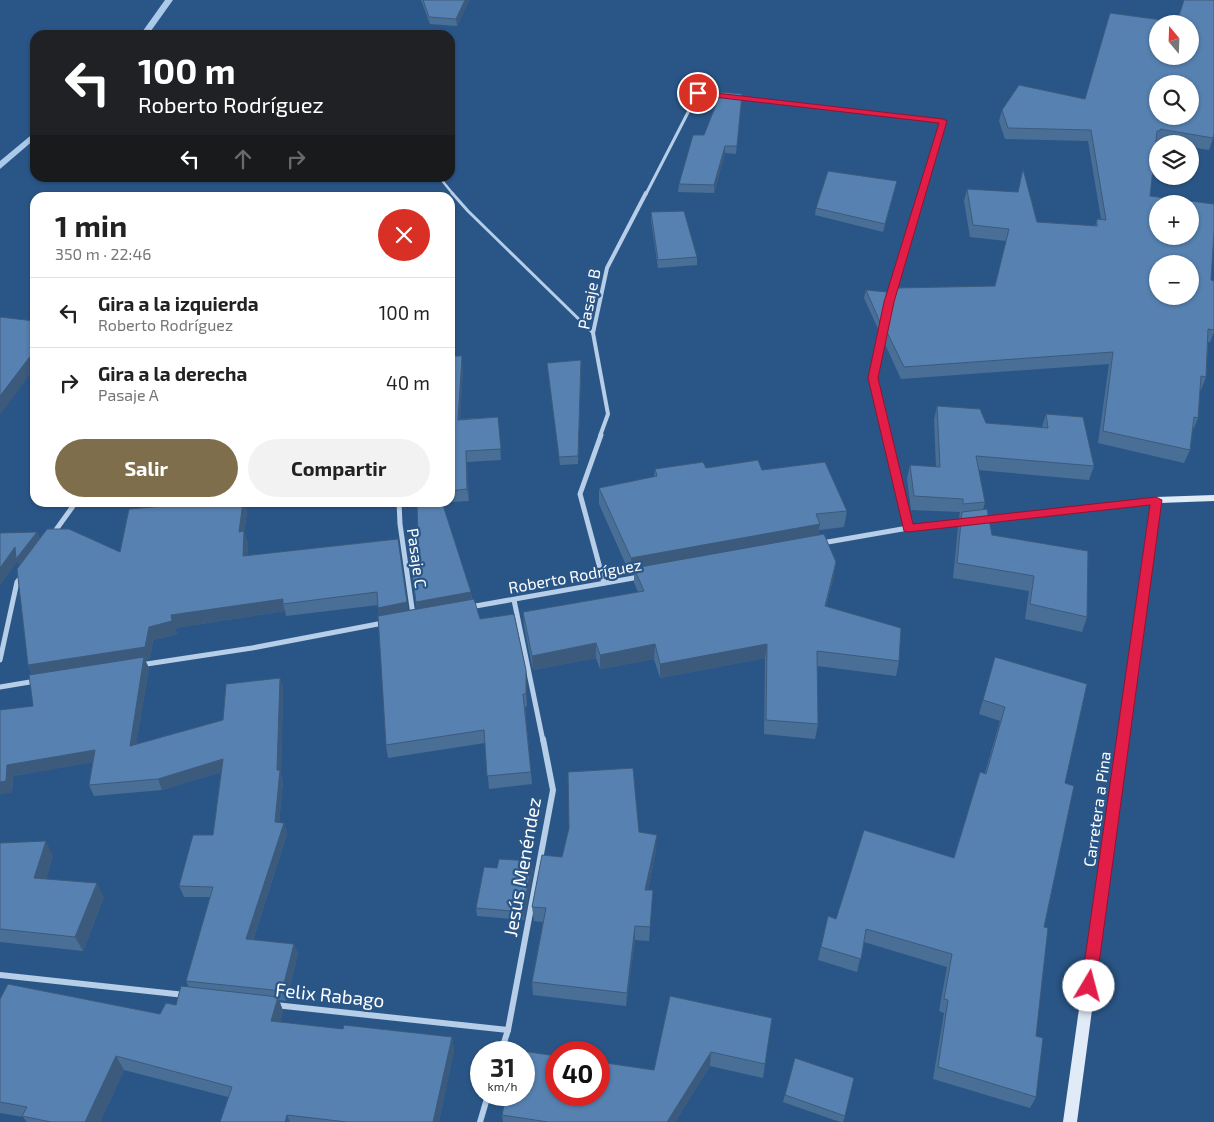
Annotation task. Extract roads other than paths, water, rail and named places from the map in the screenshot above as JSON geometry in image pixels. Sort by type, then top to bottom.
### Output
[{"type":"street","name":"Pasaje B","points":[[604,583],[580,494],[608,414],[593,333],[607,268],[698,93],[943,121],[889,302],[873,378],[908,528]]},
{"type":"street","points":[[976,520],[1156,500],[1214,498]]},
{"type":"street","name":"Carretera a Pina","points":[[1070,1122],[1156,500]]},
{"type":"street","points":[[47,542],[72,507]]},
{"type":"street","name":"Pasaje C","points":[[399,507],[414,618]]},
{"type":"street","points":[[820,544],[908,528],[966,521]]},
{"type":"street","points":[[0,660],[17,582],[23,574]]},
{"type":"street","name":"Roberto Rodríguez","points":[[459,610],[643,576]]},
{"type":"street","name":"Jesús Menéndez","points":[[504,1041],[552,790],[514,600]]},
{"type":"street","points":[[404,620],[423,616]]},
{"type":"street","points":[[136,666],[252,648],[385,623]]},
{"type":"street","points":[[0,687],[39,681]]},
{"type":"street","points":[[0,975],[196,996]]},
{"type":"street","name":"Felix Rabago","points":[[264,1004],[508,1030]]},
{"type":"street","points":[[480,1122],[485,1106]]},
{"type":"lane","points":[[443,182],[452,192]]},
{"type":"lane","points":[[455,196],[468,211],[593,333]]},
{"type":"waterway","points":[[148,30],[169,0]]},
{"type":"waterway","points":[[0,166],[30,139]]}]
